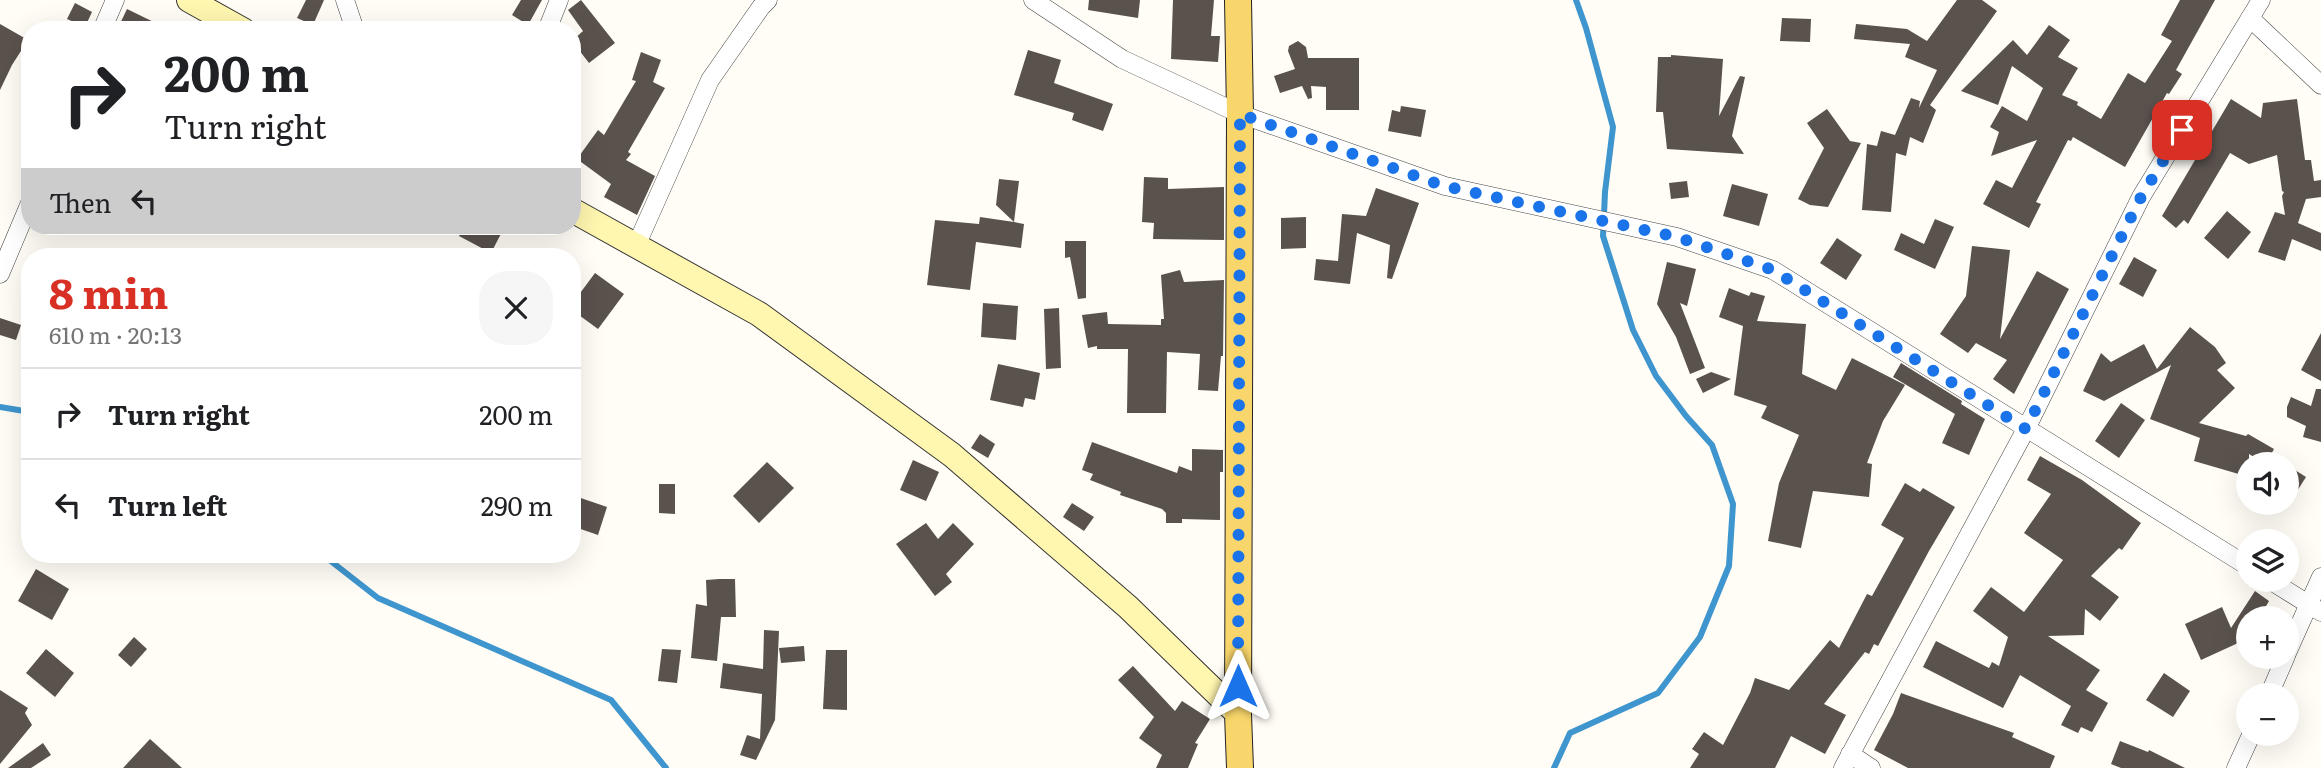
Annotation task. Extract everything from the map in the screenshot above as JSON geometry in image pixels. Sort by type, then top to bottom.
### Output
[{"type":"main road","points":[[1238,0],[1240,768]]},
{"type":"street","points":[[106,21],[115,0]]},
{"type":"street","points":[[189,0],[227,21]]},
{"type":"street","points":[[345,0],[352,21]]},
{"type":"street","points":[[551,21],[559,0]]},
{"type":"street","points":[[636,246],[710,80],[768,0]]},
{"type":"street","points":[[1035,0],[1122,59],[1240,114],[1444,186],[1677,237],[1773,270],[2236,559]]},
{"type":"street","points":[[1871,768],[1846,761],[2026,429],[2141,197],[2261,0]]},
{"type":"street","points":[[2250,18],[2321,85]]},
{"type":"street","points":[[581,215],[759,314],[952,455],[1128,607],[1238,714]]},
{"type":"street","points":[[0,274],[21,224]]},
{"type":"street","points":[[2299,635],[2315,608],[2321,577]]},
{"type":"street","points":[[2290,592],[2315,608]]},
{"type":"street","points":[[2236,768],[2246,746]]},
{"type":"building","points":[[306,0],[324,0],[315,21],[297,18]]},
{"type":"building","points":[[521,0],[542,0],[530,21],[522,21],[512,15]]},
{"type":"building","points":[[581,0],[615,43],[589,63],[581,53],[581,21],[576,21],[568,10]]},
{"type":"building","points":[[1089,0],[1140,0],[1138,18],[1088,10]]},
{"type":"building","points":[[1173,0],[1214,0],[1211,36],[1220,36],[1218,62],[1171,59]]},
{"type":"building","points":[[1957,0],[1982,0],[1997,11],[1930,105],[1936,110],[1923,143],[1910,137],[1906,156],[1896,153],[1891,212],[1862,210],[1867,144],[1877,146],[1881,131],[1895,135],[1911,98],[1920,101],[1919,108],[1937,70],[1905,57],[1910,44],[1854,39],[1856,24],[1907,29],[1927,41]]},
{"type":"building","points":[[2180,0],[2215,0],[2176,70],[2182,74],[2169,94],[2167,93],[2125,167],[2073,137],[2071,141],[2068,140],[2036,202],[2041,204],[2029,228],[1983,204],[1996,180],[2012,188],[2037,140],[1991,156],[1999,132],[1990,127],[2002,106],[2027,121],[2043,88],[2012,66],[1998,105],[1961,91],[2013,40],[2027,55],[2049,25],[2070,40],[2058,57],[2078,68],[2062,95],[2078,102],[2077,105],[2101,119],[2128,73],[2145,83],[2172,41],[2161,35]]},
{"type":"building","points":[[75,3],[92,12],[88,21],[67,19]]},
{"type":"building","points":[[127,9],[152,21],[121,21]]},
{"type":"building","points":[[1782,18],[1811,19],[1810,42],[1780,41]]},
{"type":"building","points":[[0,24],[21,36],[21,51],[0,90]]},
{"type":"building","points":[[1298,41],[1306,47],[1308,58],[1359,58],[1359,110],[1326,110],[1326,87],[1311,86],[1312,98],[1308,99],[1302,86],[1280,93],[1274,76],[1295,69],[1288,51],[1289,46]]},
{"type":"building","points":[[1028,50],[1061,60],[1054,83],[1113,104],[1103,131],[1072,120],[1074,113],[1014,95]]},
{"type":"building","points":[[641,52],[661,60],[653,82],[665,88],[626,160],[655,176],[637,215],[604,197],[611,184],[581,162],[581,153],[598,130],[604,135],[636,81],[632,80]]},
{"type":"building","points":[[1671,55],[1723,59],[1719,116],[1740,76],[1745,77],[1732,136],[1744,154],[1667,149],[1663,112],[1656,112],[1658,57]]},
{"type":"building","points":[[2231,99],[2261,118],[2263,103],[2297,99],[2305,160],[2311,160],[2314,181],[2321,180],[2321,197],[2306,199],[2298,223],[2321,233],[2321,251],[2292,239],[2285,261],[2258,252],[2275,212],[2285,215],[2277,155],[2249,164],[2230,153],[2188,224],[2184,220],[2176,228],[2162,216]]},
{"type":"building","points":[[1401,106],[1426,110],[1421,137],[1388,131],[1392,110],[1400,112]]},
{"type":"building","points":[[1827,109],[1850,141],[1861,143],[1828,207],[1810,205],[1798,199],[1824,148],[1807,123]]},
{"type":"building","points":[[1144,177],[1168,178],[1168,189],[1224,187],[1224,240],[1153,239],[1154,223],[1142,222]]},
{"type":"building","points":[[999,179],[1019,181],[1014,222],[996,205]]},
{"type":"building","points":[[1687,181],[1689,197],[1671,199],[1669,183]]},
{"type":"building","points":[[1732,184],[1768,194],[1759,226],[1723,216]]},
{"type":"building","points":[[1376,188],[1419,203],[1392,279],[1387,278],[1390,245],[1357,233],[1350,284],[1314,280],[1316,259],[1338,261],[1342,214],[1366,216]]},
{"type":"building","points":[[2227,211],[2251,232],[2228,259],[2204,238]]},
{"type":"building","points":[[980,217],[1024,224],[1021,248],[976,242],[970,290],[927,285],[935,220],[979,224]]},
{"type":"building","points":[[1306,217],[1306,248],[1281,249],[1281,218]]},
{"type":"building","points":[[1935,219],[1954,227],[1935,269],[1894,250],[1901,233],[1924,244]]},
{"type":"building","points":[[500,235],[494,248],[482,248],[459,236]]},
{"type":"building","points":[[1837,238],[1862,255],[1846,280],[1820,263]]},
{"type":"building","points":[[1065,241],[1086,241],[1086,298],[1078,299],[1070,257],[1065,258]]},
{"type":"building","points":[[1972,246],[2010,250],[2000,339],[2037,271],[2069,289],[2014,394],[1993,379],[2007,360],[1976,343],[1968,353],[1940,334],[1966,296]]},
{"type":"building","points":[[2134,257],[2157,270],[2143,297],[2119,284]]},
{"type":"building","points":[[1667,262],[1696,269],[1687,306],[1680,303],[1705,368],[1690,374],[1676,337],[1657,304]]},
{"type":"building","points":[[1180,270],[1184,282],[1224,280],[1223,356],[1218,391],[1198,390],[1200,354],[1167,352],[1166,413],[1127,413],[1128,349],[1097,349],[1097,346],[1088,348],[1082,315],[1107,312],[1108,324],[1161,325],[1161,319],[1164,319],[1161,275]]},
{"type":"building","points":[[595,273],[624,294],[598,329],[581,317],[581,292]]},
{"type":"building","points":[[1729,288],[1749,296],[1751,292],[1765,296],[1757,321],[1806,324],[1802,374],[1836,390],[1852,358],[1905,385],[1883,421],[1867,463],[1872,464],[1869,497],[1813,491],[1801,548],[1768,541],[1779,483],[1799,435],[1761,418],[1767,406],[1734,395],[1743,326],[1719,317]]},
{"type":"building","points":[[983,303],[1018,306],[1016,340],[981,337]]},
{"type":"building","points":[[1059,308],[1061,368],[1046,369],[1044,309]]},
{"type":"building","points":[[0,318],[21,325],[16,340],[0,335]]},
{"type":"building","points":[[2190,327],[2215,347],[2226,363],[2217,370],[2235,388],[2199,423],[2246,436],[2248,434],[2274,449],[2272,452],[2236,452],[2236,473],[2194,461],[2200,438],[2150,419],[2171,365],[2104,401],[2083,391],[2101,353],[2111,362],[2144,344],[2157,369]]},
{"type":"building","points":[[2321,333],[2321,381],[2301,370]]},
{"type":"building","points":[[1901,363],[1962,401],[1961,404],[1985,419],[1969,455],[1942,443],[1955,414],[1893,377]]},
{"type":"building","points":[[998,364],[1040,373],[1035,400],[1025,398],[1023,407],[990,400]]},
{"type":"building","points":[[1711,372],[1731,379],[1703,393],[1696,379]]},
{"type":"building","points":[[2316,389],[2321,389],[2321,442],[2303,437],[2306,426],[2287,417],[2291,397],[2311,406]]},
{"type":"building","points":[[2121,403],[2145,420],[2119,458],[2095,441]]},
{"type":"building","points":[[980,434],[995,444],[988,458],[971,448]]},
{"type":"building","points":[[1092,442],[1177,473],[1179,466],[1192,471],[1192,449],[1223,450],[1220,520],[1182,519],[1182,523],[1166,523],[1166,513],[1162,509],[1120,495],[1121,492],[1090,480],[1093,474],[1082,470]]},
{"type":"building","points":[[2040,456],[2082,480],[2141,523],[2122,550],[2119,548],[2091,576],[2119,597],[2100,621],[2085,609],[2084,635],[2048,636],[2100,670],[2086,690],[2108,703],[2092,732],[2081,727],[2078,733],[2061,725],[2071,706],[2020,675],[2003,708],[1923,667],[1936,641],[1989,668],[1992,662],[1999,666],[2008,637],[1973,611],[1991,587],[2024,612],[2063,560],[2024,533],[2051,494],[2027,480]]},
{"type":"building","points":[[913,460],[939,472],[926,501],[900,490]]},
{"type":"building","points":[[767,462],[794,488],[759,523],[733,496]]},
{"type":"building","points":[[2299,473],[2306,477],[2299,488]]},
{"type":"building","points":[[1905,483],[1920,492],[1923,488],[1955,507],[1878,646],[1874,644],[1869,654],[1865,652],[1824,704],[1846,715],[1825,754],[1791,736],[1775,768],[1690,768],[1699,754],[1692,749],[1704,732],[1723,745],[1755,678],[1789,690],[1830,640],[1839,648],[1867,594],[1872,596],[1904,538],[1881,525]]},
{"type":"building","points":[[659,484],[675,484],[675,514],[659,513]]},
{"type":"building","points":[[581,498],[607,507],[598,535],[581,529]]},
{"type":"building","points":[[1072,503],[1094,517],[1084,531],[1063,517]]},
{"type":"building","points":[[926,523],[938,539],[953,523],[974,544],[946,574],[952,582],[935,596],[896,544]]},
{"type":"building","points":[[36,569],[69,589],[52,620],[18,601]]},
{"type":"building","points":[[735,579],[736,617],[721,617],[717,661],[691,658],[696,604],[707,606],[706,580]]},
{"type":"building","points":[[2254,592],[2269,601],[2266,606],[2245,606]]},
{"type":"building","points":[[2222,607],[2231,628],[2236,620],[2236,644],[2201,660],[2185,624]]},
{"type":"building","points":[[764,630],[779,631],[775,720],[756,760],[740,755],[747,735],[760,739],[762,694],[720,688],[723,663],[763,669]]},
{"type":"building","points":[[134,637],[147,649],[131,667],[118,655]]},
{"type":"building","points":[[804,646],[805,661],[781,663],[779,648]]},
{"type":"building","points":[[46,649],[74,673],[55,697],[26,673]]},
{"type":"building","points":[[662,649],[681,650],[677,683],[658,681]]},
{"type":"building","points":[[826,650],[847,650],[847,710],[823,709]]},
{"type":"building","points":[[1133,666],[1175,711],[1182,701],[1210,719],[1195,743],[1198,744],[1188,768],[1156,768],[1162,755],[1139,738],[1154,717],[1118,680]]},
{"type":"building","points":[[2164,673],[2190,691],[2173,717],[2146,700]]},
{"type":"building","points":[[0,690],[28,708],[25,713],[32,725],[0,764]]},
{"type":"building","points":[[1901,693],[2014,733],[2012,737],[2055,756],[2050,768],[1908,768],[1874,750]]},
{"type":"building","points":[[150,739],[182,768],[123,768]]},
{"type":"building","points":[[2120,741],[2148,752],[2149,750],[2185,768],[2121,768],[2111,764]]},
{"type":"building","points":[[43,743],[51,755],[31,768],[8,768]]},
{"type":"waterway","points":[[1554,768],[1570,733],[1658,693],[1700,637],[1729,566],[1733,504],[1712,445],[1656,376],[1633,330],[1603,236],[1613,127],[1576,0]]},
{"type":"waterway","points":[[0,407],[21,410]]},
{"type":"waterway","points":[[333,563],[378,598],[611,700],[666,768]]},
{"type":"route","points":[[1238,686],[1240,114],[1444,186],[1677,237],[1773,270],[2026,429],[2141,197],[2182,130]]}]
